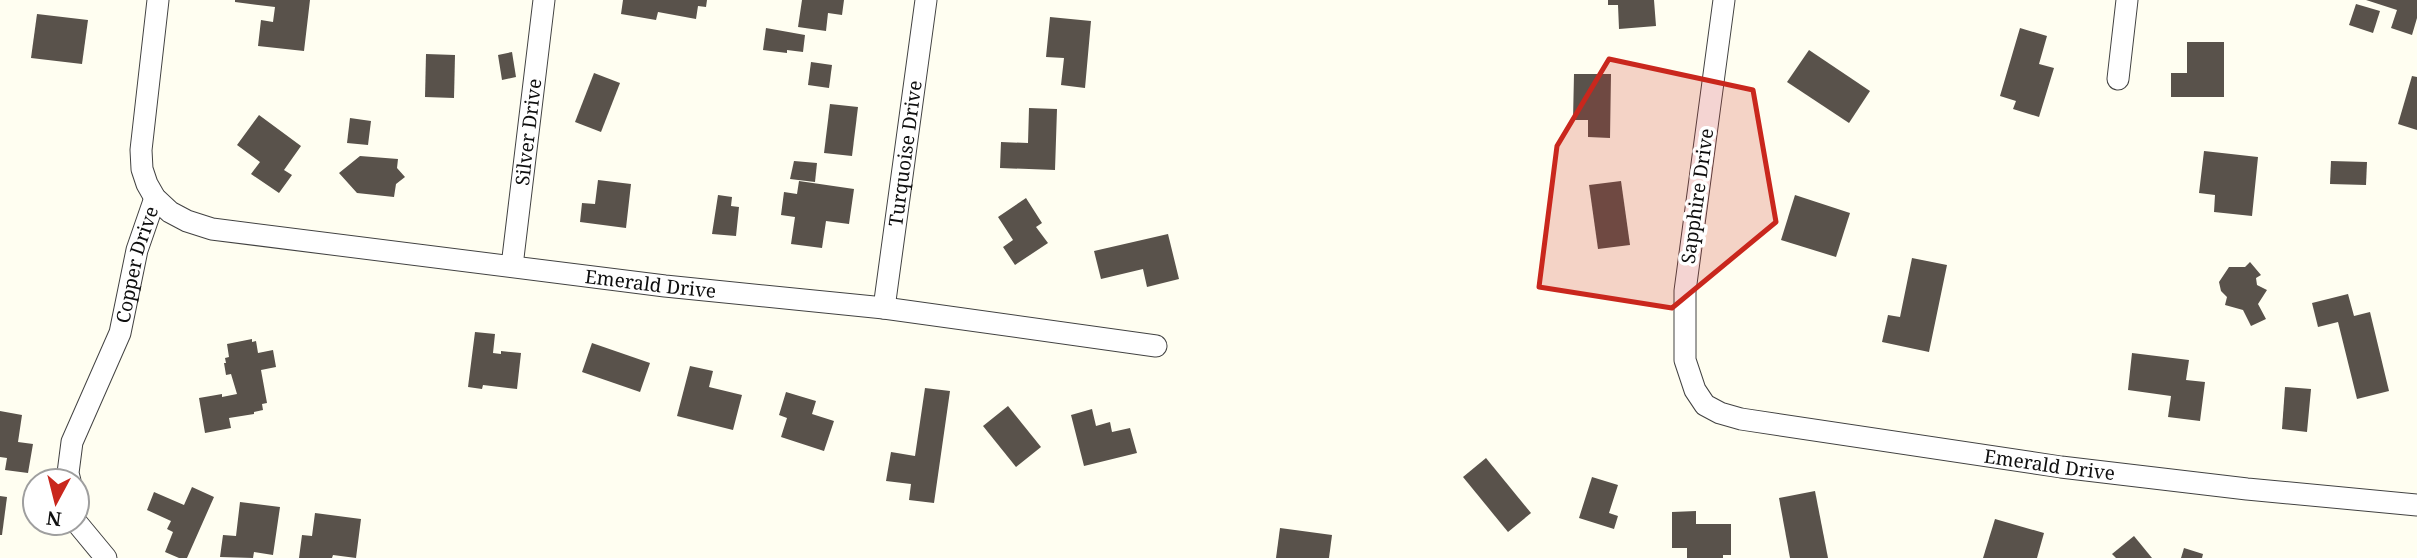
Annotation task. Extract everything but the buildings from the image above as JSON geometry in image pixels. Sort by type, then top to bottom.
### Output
[{"type":"street","name":"Copper Drive","points":[[69,467],[72,442],[120,333],[137,250],[155,198],[142,169],[141,150],[158,0]]},
{"type":"street","name":"Silver Drive","points":[[512,266],[544,0]]},
{"type":"street","name":"Turquoise Drive","points":[[884,308],[926,0]]},
{"type":"street","name":"Sapphire Drive","points":[[1695,390],[1685,360],[1685,291],[1724,0]]},
{"type":"street","points":[[2118,79],[2127,0]]},
{"type":"street","name":"Emerald Drive","points":[[155,198],[179,216],[212,229],[665,286],[884,308],[1156,346]]},
{"type":"street","name":"Emerald Drive","points":[[1695,390],[1705,405],[1720,413],[1781,425],[2061,467],[2247,489],[2417,505]]},
{"type":"street","points":[[88,537],[106,558]]},
{"type":"highlighted area","points":[[1609,59],[1753,90],[1776,222],[1672,308],[1539,287],[1557,146]]}]
